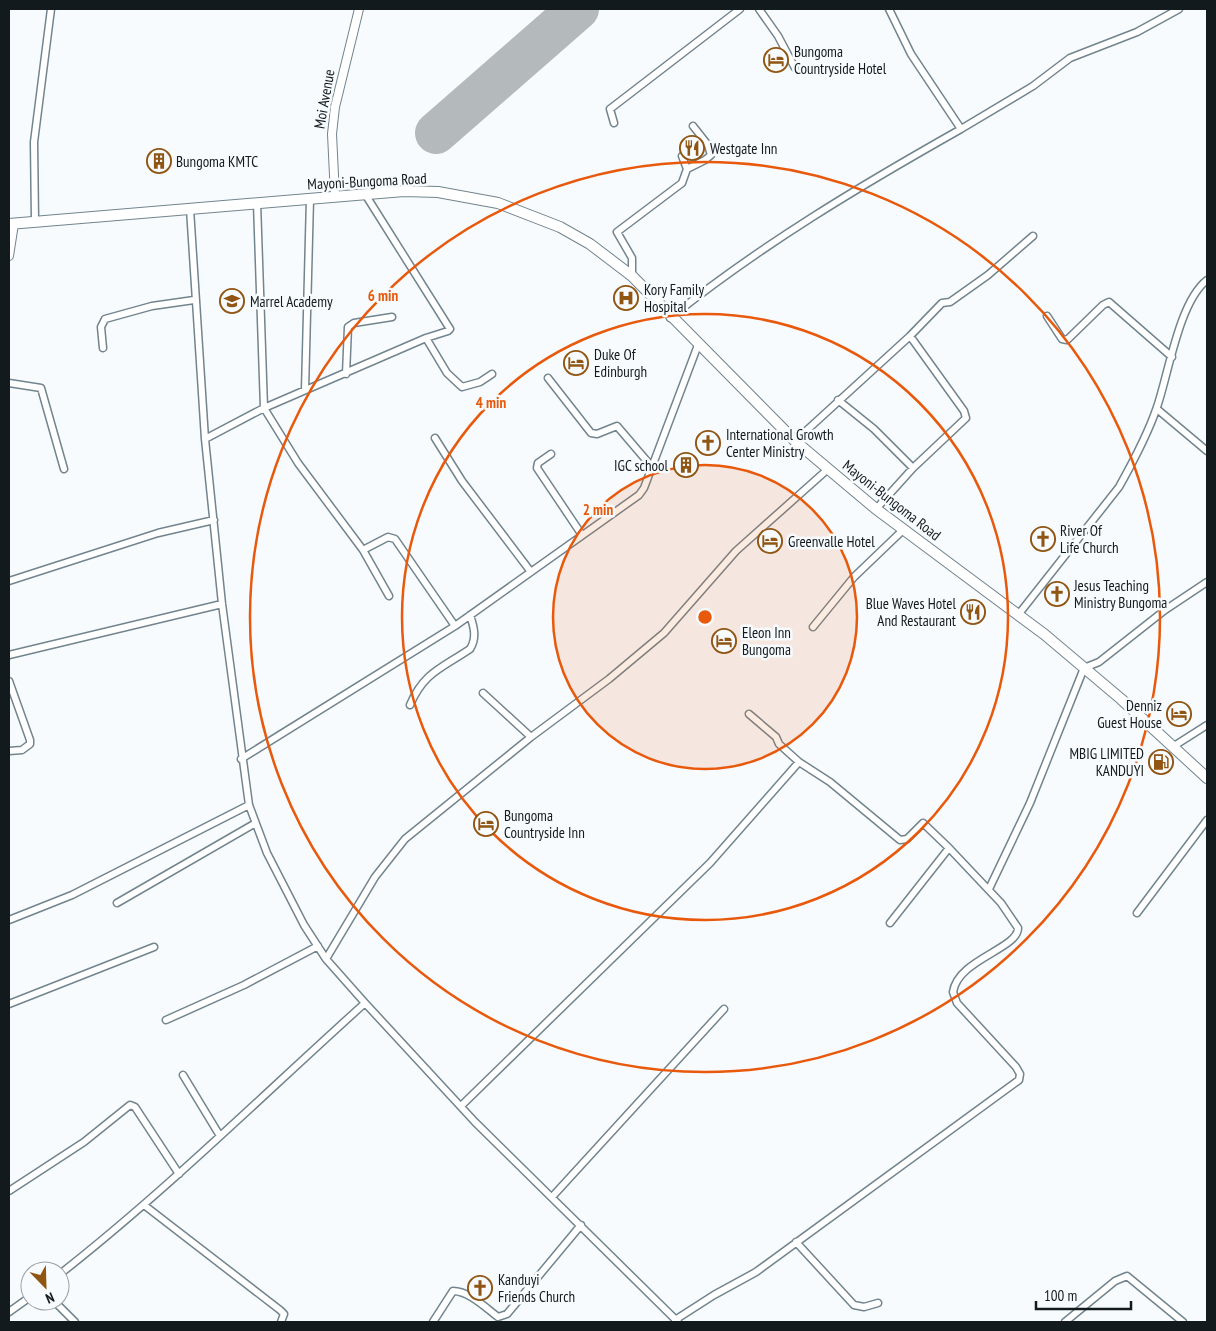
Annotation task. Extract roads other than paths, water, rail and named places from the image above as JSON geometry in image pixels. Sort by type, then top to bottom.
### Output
[{"type":"main road","name":"Mayoni-Bungoma Road","points":[[11,224],[404,191],[438,192],[498,203],[560,227],[590,244],[632,276],[670,318],[795,441],[876,509],[1018,615],[1084,668],[1174,746],[1207,778]]},
{"type":"street","points":[[35,221],[34,142],[51,9]]},
{"type":"street","name":"Moi Avenue","points":[[335,196],[332,134],[335,107],[359,9]]},
{"type":"street","points":[[614,123],[610,109],[740,9]]},
{"type":"street","points":[[759,9],[778,36],[795,68]]},
{"type":"street","points":[[889,9],[911,54],[961,129]]},
{"type":"street","points":[[670,318],[749,258],[803,222],[858,187],[1033,86],[1070,58],[1136,32],[1179,9]]},
{"type":"street","points":[[687,169],[705,160],[710,155],[708,145],[693,126]]},
{"type":"street","points":[[632,276],[632,258],[617,232],[682,183],[687,169],[682,156]]},
{"type":"street","points":[[205,440],[264,408],[426,338],[448,332],[450,326],[365,194]]},
{"type":"street","points":[[305,390],[310,199]]},
{"type":"street","points":[[257,203],[264,408],[298,463],[363,550],[389,596]]},
{"type":"street","points":[[190,209],[194,300],[205,440],[222,604],[241,759],[248,805],[254,824],[284,890],[326,959],[365,1004],[461,1106],[677,1321],[714,1295],[756,1272],[1019,1080],[1020,1074],[1016,1067],[953,997],[953,987],[964,970],[1018,934],[1017,924],[989,888],[923,823],[907,839],[900,840],[830,782],[799,762],[779,744],[776,737],[749,714]]},
{"type":"street","points":[[9,256],[11,224]]},
{"type":"street","points":[[795,441],[910,336],[942,303],[950,302],[988,275],[1033,236]]},
{"type":"street","points":[[1018,615],[1119,487],[1157,409],[1192,297],[1207,280]]},
{"type":"street","points":[[103,348],[101,327],[105,319],[152,306],[194,300]]},
{"type":"street","points":[[1047,316],[1062,339],[1067,340],[1103,305],[1110,302],[1172,357]]},
{"type":"street","points":[[346,374],[348,327],[354,323],[392,317]]},
{"type":"street","points":[[876,509],[912,468],[963,421],[966,415],[910,336]]},
{"type":"street","points":[[426,338],[447,373],[462,387],[480,382],[492,374]]},
{"type":"street","points":[[241,759],[455,626],[639,494],[644,488],[698,345]]},
{"type":"street","points":[[548,378],[591,433],[595,435],[617,426],[652,467]]},
{"type":"street","points":[[9,383],[41,388],[64,469]]},
{"type":"street","points":[[838,400],[874,429],[912,468]]},
{"type":"street","points":[[1157,409],[1207,452]]},
{"type":"street","points":[[435,438],[462,481],[531,572]]},
{"type":"street","points":[[551,454],[538,464],[537,468],[582,535]]},
{"type":"street","points":[[326,959],[375,877],[405,839],[531,737],[609,679],[664,633],[736,551],[828,469]]},
{"type":"street","points":[[9,581],[158,533],[214,520]]},
{"type":"street","points":[[813,627],[854,577],[903,530]]},
{"type":"street","points":[[363,550],[388,537],[395,539],[455,626]]},
{"type":"street","points":[[989,888],[1030,803],[1084,668],[1099,662],[1165,610],[1207,582]]},
{"type":"street","points":[[9,655],[222,604]]},
{"type":"street","points":[[410,705],[417,688],[433,671],[470,649],[475,632],[470,615]]},
{"type":"street","points":[[9,684],[30,744],[24,749],[9,751]]},
{"type":"street","points":[[483,693],[531,737]]},
{"type":"street","points":[[1174,746],[1207,725]]},
{"type":"street","points":[[461,1106],[710,863],[799,762]]},
{"type":"street","points":[[9,920],[88,888],[248,805]]},
{"type":"street","points":[[1137,914],[1207,820]]},
{"type":"street","points":[[117,904],[254,824]]},
{"type":"street","points":[[890,923],[949,848]]},
{"type":"street","points":[[166,1020],[244,985],[318,946]]},
{"type":"street","points":[[9,1004],[154,947]]},
{"type":"street","points":[[70,1266],[144,1205],[250,1111],[365,1004]]},
{"type":"street","points":[[552,1197],[724,1009]]},
{"type":"street","points":[[183,1075],[220,1136]]},
{"type":"street","points":[[9,1191],[84,1142],[130,1105],[135,1107],[179,1174]]},
{"type":"street","points":[[144,1205],[280,1310],[284,1314],[281,1322]]},
{"type":"street","points":[[433,1322],[451,1293],[456,1291],[474,1299],[498,1317],[507,1314],[581,1225]]},
{"type":"street","points":[[796,1242],[854,1304],[864,1307],[878,1303]]},
{"type":"street","points":[[1065,1322],[1115,1281],[1127,1276],[1183,1322]]},
{"type":"street","points":[[9,1312],[20,1304]]},
{"type":"street","points":[[64,1311],[74,1322]]},
{"type":"place","name":"Bungoma Countryside Hotel","points":[[776,60]]},
{"type":"place","name":"Westgate Inn","points":[[692,148]]},
{"type":"place","name":"Bungoma KMTC","points":[[159,161]]},
{"type":"place","name":"Kory Family Hospital","points":[[626,298]]},
{"type":"place","name":"Marrel Academy","points":[[232,301]]},
{"type":"place","name":"Duke Of Edinburgh","points":[[576,363]]},
{"type":"place","name":"International Growth Center Ministry","points":[[708,443]]},
{"type":"place","name":"IGC school","points":[[686,465]]},
{"type":"place","name":"River Of Life Church","points":[[1043,539]]},
{"type":"place","name":"Greenvalle Hotel","points":[[770,541]]},
{"type":"place","name":"Jesus Teaching Ministry Bungoma","points":[[1057,594]]},
{"type":"place","name":"Blue Waves Hotel And Restaurant","points":[[973,612]]},
{"type":"place","name":"Eleon Inn Bungoma","points":[[724,641]]},
{"type":"place","name":"Denniz Guest House","points":[[1179,714]]},
{"type":"place","name":"MBIG LIMITED KANDUYI","points":[[1161,762]]},
{"type":"place","name":"Bungoma Countryside Inn","points":[[486,824]]},
{"type":"place","name":"Kanduyi Friends Church","points":[[480,1288]]}]
